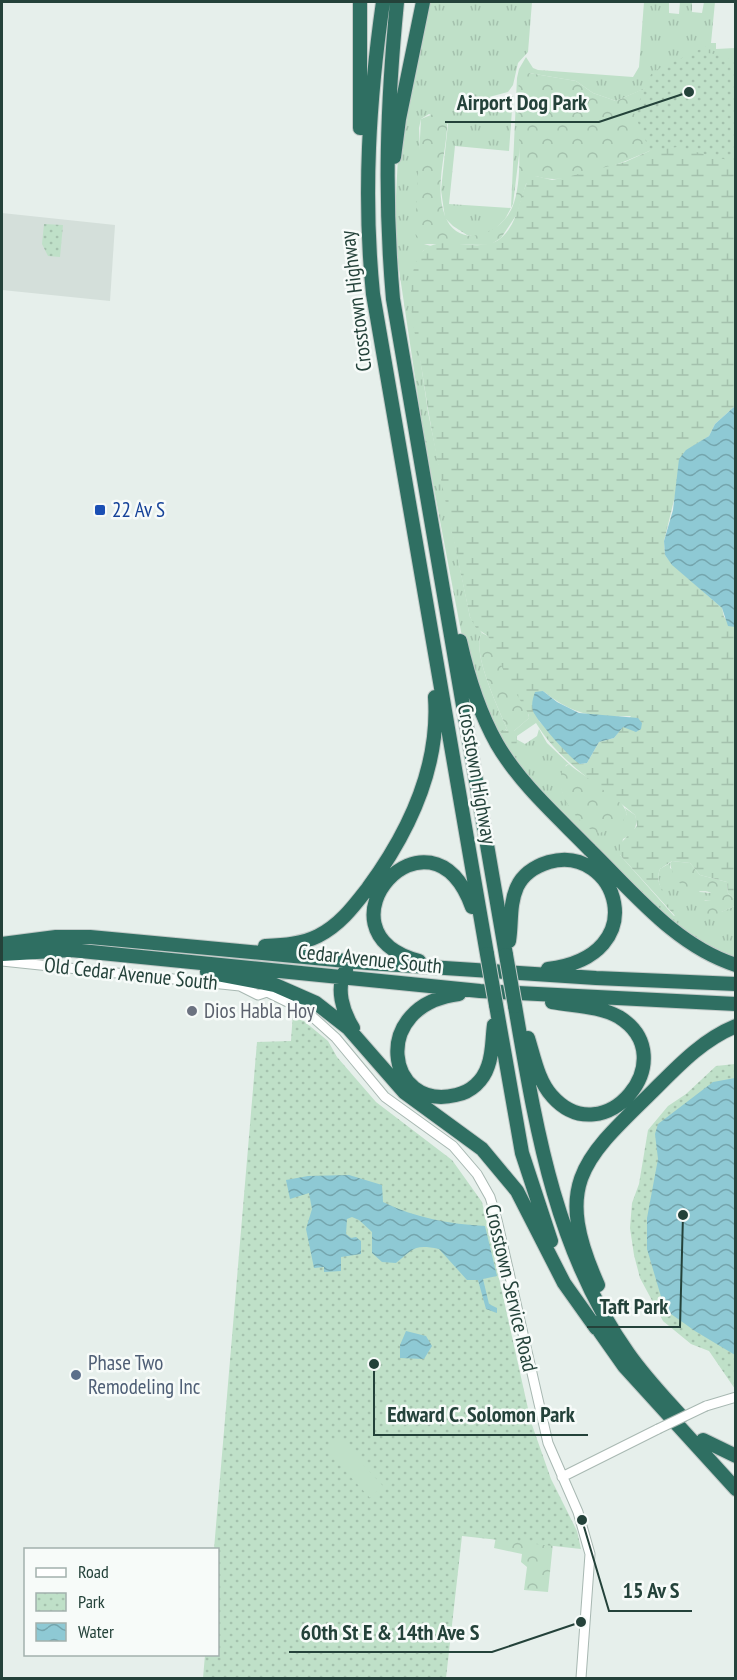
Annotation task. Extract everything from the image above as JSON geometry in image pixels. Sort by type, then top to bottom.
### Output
[{"type":"highway","points":[[360,2],[360,187],[369,250]]},
{"type":"highway","name":"Crosstown Highway","points":[[382,2],[368,123],[369,250],[380,339],[513,1112],[535,1197],[562,1264],[596,1328],[642,1386],[735,1489]]},
{"type":"highway","name":"Crosstown Highway","points":[[397,2],[388,110],[387,231],[393,299],[541,1151],[566,1233],[601,1310],[625,1348],[649,1379],[735,1476]]},
{"type":"highway","points":[[387,231],[399,119],[423,2]]},
{"type":"highway","points":[[432,522],[472,686],[488,728],[506,758],[531,791],[662,920],[695,947],[735,965]]},
{"type":"highway","points":[[220,948],[298,943],[327,931],[357,902],[399,842],[421,792],[433,736],[435,704],[428,617]]},
{"type":"highway","points":[[506,955],[513,897],[518,885],[529,873],[553,861],[572,861],[589,867],[603,879],[612,897],[615,917],[610,936],[598,951],[584,960],[564,967],[514,973]]},
{"type":"highway","points":[[453,969],[405,957],[391,948],[381,936],[375,921],[376,895],[385,881],[398,870],[425,863],[443,867],[452,873],[467,893],[487,954]]},
{"type":"highway","name":"Cedar Avenue South","points":[[2,944],[67,936],[368,963],[735,984]]},
{"type":"highway","name":"Cedar Avenue South","points":[[2,954],[62,950],[480,991],[516,997],[735,1004]]},
{"type":"highway","points":[[132,956],[290,990],[316,1003],[340,1021],[404,1092],[482,1149],[501,1169],[517,1191],[564,1283],[596,1328]]},
{"type":"highway","points":[[368,963],[348,969],[342,978],[342,1000],[345,1012],[373,1057]]},
{"type":"highway","points":[[480,991],[447,995],[430,1001],[404,1024],[398,1040],[397,1058],[404,1076],[410,1083],[426,1094],[444,1097],[459,1095],[474,1087],[489,1065],[495,1005]]},
{"type":"highway","points":[[516,997],[609,1013],[624,1021],[636,1035],[642,1053],[642,1073],[633,1092],[620,1105],[602,1112],[576,1112],[559,1103],[540,1076],[516,997]]},
{"type":"highway","points":[[649,1379],[604,1300],[585,1254],[576,1215],[579,1188],[588,1161],[604,1139],[692,1053],[735,1026]]},
{"type":"highway","points":[[703,1440],[735,1456]]},
{"type":"street","name":"Old Cedar Avenue South","points":[[2,961],[240,986],[258,995]]},
{"type":"street","name":"Crosstown Service Road","points":[[258,995],[267,992],[306,1011],[336,1038],[385,1096],[453,1146],[477,1174],[490,1197],[538,1408],[548,1443],[587,1537],[590,1554],[580,1678]]},
{"type":"street","points":[[562,1477],[706,1406],[735,1397]]},
{"type":"shaded area","points":[[2,213],[115,225],[110,301],[2,290]]},
{"type":"green space","points":[[425,2],[532,2],[528,52],[518,63],[513,85],[508,92],[489,97],[499,99],[513,96],[509,151],[455,146],[449,204],[511,208],[505,219],[493,231],[477,237],[467,235],[445,218],[441,190],[448,124],[429,114],[421,119],[419,128],[424,244],[431,246],[423,251],[411,295],[428,412],[470,617],[482,633],[479,641],[480,653],[487,681],[508,731],[505,729],[516,743],[516,739],[525,744],[537,736],[539,729],[547,743],[569,764],[566,765],[563,774],[562,789],[567,802],[582,821],[627,815],[625,808],[635,815],[636,826],[630,835],[623,839],[620,855],[674,916],[679,912],[660,887],[658,875],[660,869],[670,863],[670,868],[700,892],[711,893],[711,900],[704,900],[721,912],[735,906],[735,962],[688,939],[533,789],[493,731],[463,642],[423,431],[394,236],[398,156]]},
{"type":"green space","points":[[644,2],[669,2],[669,13],[679,14],[680,2],[692,2],[692,12],[702,13],[704,2],[715,2],[711,43],[716,43],[716,49],[735,48],[735,62],[652,73],[646,88],[616,101],[593,93],[576,81],[529,73],[511,208],[517,78],[526,57],[533,68],[538,70],[633,77],[639,67]]},
{"type":"green space","points":[[709,45],[708,53],[721,55],[735,62],[735,162],[677,147],[650,151],[634,113],[652,72]]},
{"type":"green space","points":[[529,73],[576,81],[593,93],[616,101],[654,84],[656,148],[613,166],[580,176],[549,179],[536,176],[526,184],[517,214],[501,238],[490,245],[424,244],[416,237],[415,231],[421,119],[438,112],[447,116],[441,192],[445,216],[451,227],[469,236],[489,231],[506,217],[516,195],[519,163],[519,80]]},
{"type":"green space","points":[[735,144],[735,406],[715,424],[709,436],[686,451],[664,541],[665,555],[672,564],[722,608],[724,617],[735,627],[735,899],[728,893],[727,882],[700,875],[690,863],[672,861],[660,869],[658,877],[662,890],[679,911],[680,917],[677,918],[620,855],[620,844],[637,826],[635,815],[569,762],[536,723],[517,736],[516,753],[502,736],[500,730],[514,731],[529,718],[529,715],[507,678],[488,636],[476,628],[470,617],[432,433],[411,303],[413,271],[423,251],[440,243],[483,245],[501,238],[512,224],[530,177],[536,176],[552,180],[567,177],[625,162],[656,148]],"holes":[[[543,691],[554,699],[584,713],[631,716],[614,738],[599,742],[587,763],[580,764],[539,721]]]},
{"type":"green space","points":[[44,224],[63,225],[60,257],[48,256],[42,244]]},
{"type":"green space","points":[[482,633],[488,636],[528,709],[529,718],[514,731],[508,731],[483,666],[479,641]]},
{"type":"green space","points":[[569,764],[617,799],[627,814],[621,824],[600,833],[582,823],[572,811],[562,792],[563,768]]},
{"type":"green space","points":[[672,861],[690,863],[700,875],[727,882],[728,893],[735,899],[735,906],[708,918],[697,910],[697,904],[699,901],[711,900],[711,893],[691,890],[678,882],[670,863]]},
{"type":"green space","points":[[293,1012],[328,1041],[337,1057],[376,1102],[452,1160],[482,1202],[531,1422],[551,1479],[577,1531],[581,1549],[462,1536],[446,1678],[203,1678],[205,1656],[219,1656],[219,1548],[214,1548],[257,1042],[291,1041]]},
{"type":"green space","points":[[735,1064],[735,1389],[709,1351],[691,1344],[663,1321],[640,1278],[630,1228],[632,1203],[639,1184],[648,1130],[668,1106],[686,1094],[716,1066]]},
{"type":"green space","points":[[339,1438],[383,1486],[370,1498],[326,1450]]},
{"type":"green space","points":[[577,1531],[553,1543],[548,1592],[524,1590],[527,1567],[521,1562],[522,1554],[494,1548],[496,1536]]},
{"type":"water","points":[[735,406],[736,627],[728,626],[722,608],[672,565],[665,555],[664,541],[673,510],[679,459],[686,450],[709,436],[715,424]]},
{"type":"water","points":[[543,691],[557,702],[579,713],[638,718],[642,723],[641,729],[636,732],[623,727],[614,738],[599,742],[587,763],[580,764],[554,739],[533,711],[532,703],[535,692]]},
{"type":"water","points":[[736,1078],[735,1355],[671,1314],[662,1300],[647,1249],[647,1218],[658,1159],[655,1134],[658,1124],[713,1082]]},
{"type":"water","points":[[349,1175],[382,1185],[383,1202],[408,1212],[446,1222],[485,1226],[497,1276],[483,1279],[489,1304],[497,1308],[497,1313],[486,1309],[478,1280],[467,1280],[439,1249],[419,1248],[411,1251],[396,1263],[382,1262],[372,1253],[372,1232],[352,1217],[347,1219],[346,1234],[361,1241],[361,1254],[341,1257],[341,1271],[324,1272],[324,1267],[314,1268],[306,1229],[312,1209],[309,1193],[290,1199],[286,1180],[308,1176]]},
{"type":"water","points":[[406,1331],[426,1336],[432,1346],[424,1359],[400,1358],[400,1345]]},
{"type":"place","name":"Airport Dog Park","points":[[689,92]]},
{"type":"place","name":"22 Av S","points":[[100,510]]},
{"type":"place","name":"Dios Habla Hoy","points":[[192,1011]]},
{"type":"place","name":"Taft Park","points":[[683,1215]]},
{"type":"place","name":"Edward C. Solomon Park","points":[[374,1364]]},
{"type":"place","name":"Phase Two Remodeling Inc","points":[[76,1375]]},
{"type":"place","name":"15 Av S","points":[[582,1520]]},
{"type":"place","name":"60th St E & 14th Ave S","points":[[581,1622]]}]
